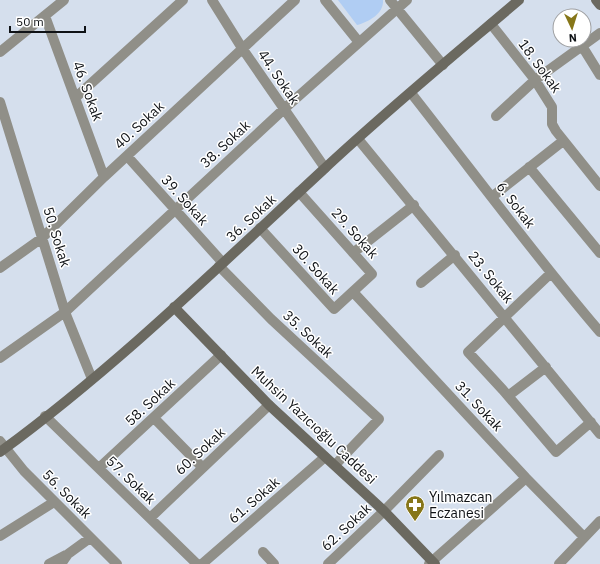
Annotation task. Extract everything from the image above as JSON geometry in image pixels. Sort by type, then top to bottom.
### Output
[{"type":"main road","name":"36. Sokak","points":[[2,447],[92,379],[221,265],[324,168],[519,0]]},
{"type":"main road","points":[[596,0],[600,5]]},
{"type":"main road","name":"Muhsin Yazıcıoğlu Caddesi","points":[[174,307],[269,405],[384,511],[432,563]]},
{"type":"street","points":[[0,52],[64,0]]},
{"type":"street","points":[[75,98],[183,0]]},
{"type":"street","name":"44. Sokak","points":[[212,0],[242,48],[324,168]]},
{"type":"street","name":"40. Sokak","points":[[0,268],[42,238],[104,177],[295,0]]},
{"type":"street","points":[[325,0],[358,41]]},
{"type":"street","points":[[390,0],[443,65]]},
{"type":"street","name":"38. Sokak","points":[[0,358],[65,312],[358,41],[407,0]]},
{"type":"street","name":"46. Sokak","points":[[45,16],[104,177]]},
{"type":"street","name":"18. Sokak","points":[[491,24],[535,80],[552,107],[552,124],[563,141],[600,186]]},
{"type":"street","points":[[496,116],[535,80],[579,48]]},
{"type":"street","points":[[583,48],[600,75]]},
{"type":"street","name":"6. Sokak","points":[[410,93],[493,196],[550,274],[600,332]]},
{"type":"street","name":"50. Sokak","points":[[0,102],[65,312],[92,379]]},
{"type":"street","name":"23. Sokak","points":[[358,139],[414,205],[600,434]]},
{"type":"street","points":[[493,196],[563,141]]},
{"type":"street","name":"39. Sokak","points":[[127,156],[221,265]]},
{"type":"street","points":[[529,167],[600,252]]},
{"type":"street","name":"29. Sokak","points":[[299,192],[372,274],[354,292]]},
{"type":"street","points":[[354,253],[414,205]]},
{"type":"street","name":"30. Sokak","points":[[260,228],[334,309],[354,292]]},
{"type":"street","points":[[421,283],[455,255]]},
{"type":"street","name":"35. Sokak","points":[[221,265],[271,319],[379,419],[334,465]]},
{"type":"street","points":[[550,274],[468,352],[556,452],[591,422]]},
{"type":"street","name":"31. Sokak","points":[[354,292],[526,478],[584,537]]},
{"type":"street","name":"58. Sokak","points":[[99,468],[221,355]]},
{"type":"street","points":[[508,396],[546,367]]},
{"type":"street","name":"60. Sokak","points":[[150,518],[269,405]]},
{"type":"street","name":"57. Sokak","points":[[45,416],[197,564]]},
{"type":"street","points":[[154,418],[202,467]]},
{"type":"street","name":"56. Sokak","points":[[2,447],[116,564]]},
{"type":"street","name":"62. Sokak","points":[[328,564],[384,511],[439,455]]},
{"type":"street","name":"61. Sokak","points":[[202,564],[325,457]]},
{"type":"street","points":[[432,563],[526,478]]},
{"type":"street","points":[[0,536],[54,502]]},
{"type":"street","points":[[559,564],[600,521]]},
{"type":"street","points":[[49,564],[68,554],[90,538]]},
{"type":"street","points":[[263,552],[274,564]]},
{"type":"street","points":[[62,564],[68,554]]},
{"type":"shaded area","points":[[338,0],[383,0],[383,5],[374,17],[357,25]]},
{"type":"place","name":"Yılmazcan Eczanesi","points":[[415,522]]}]
